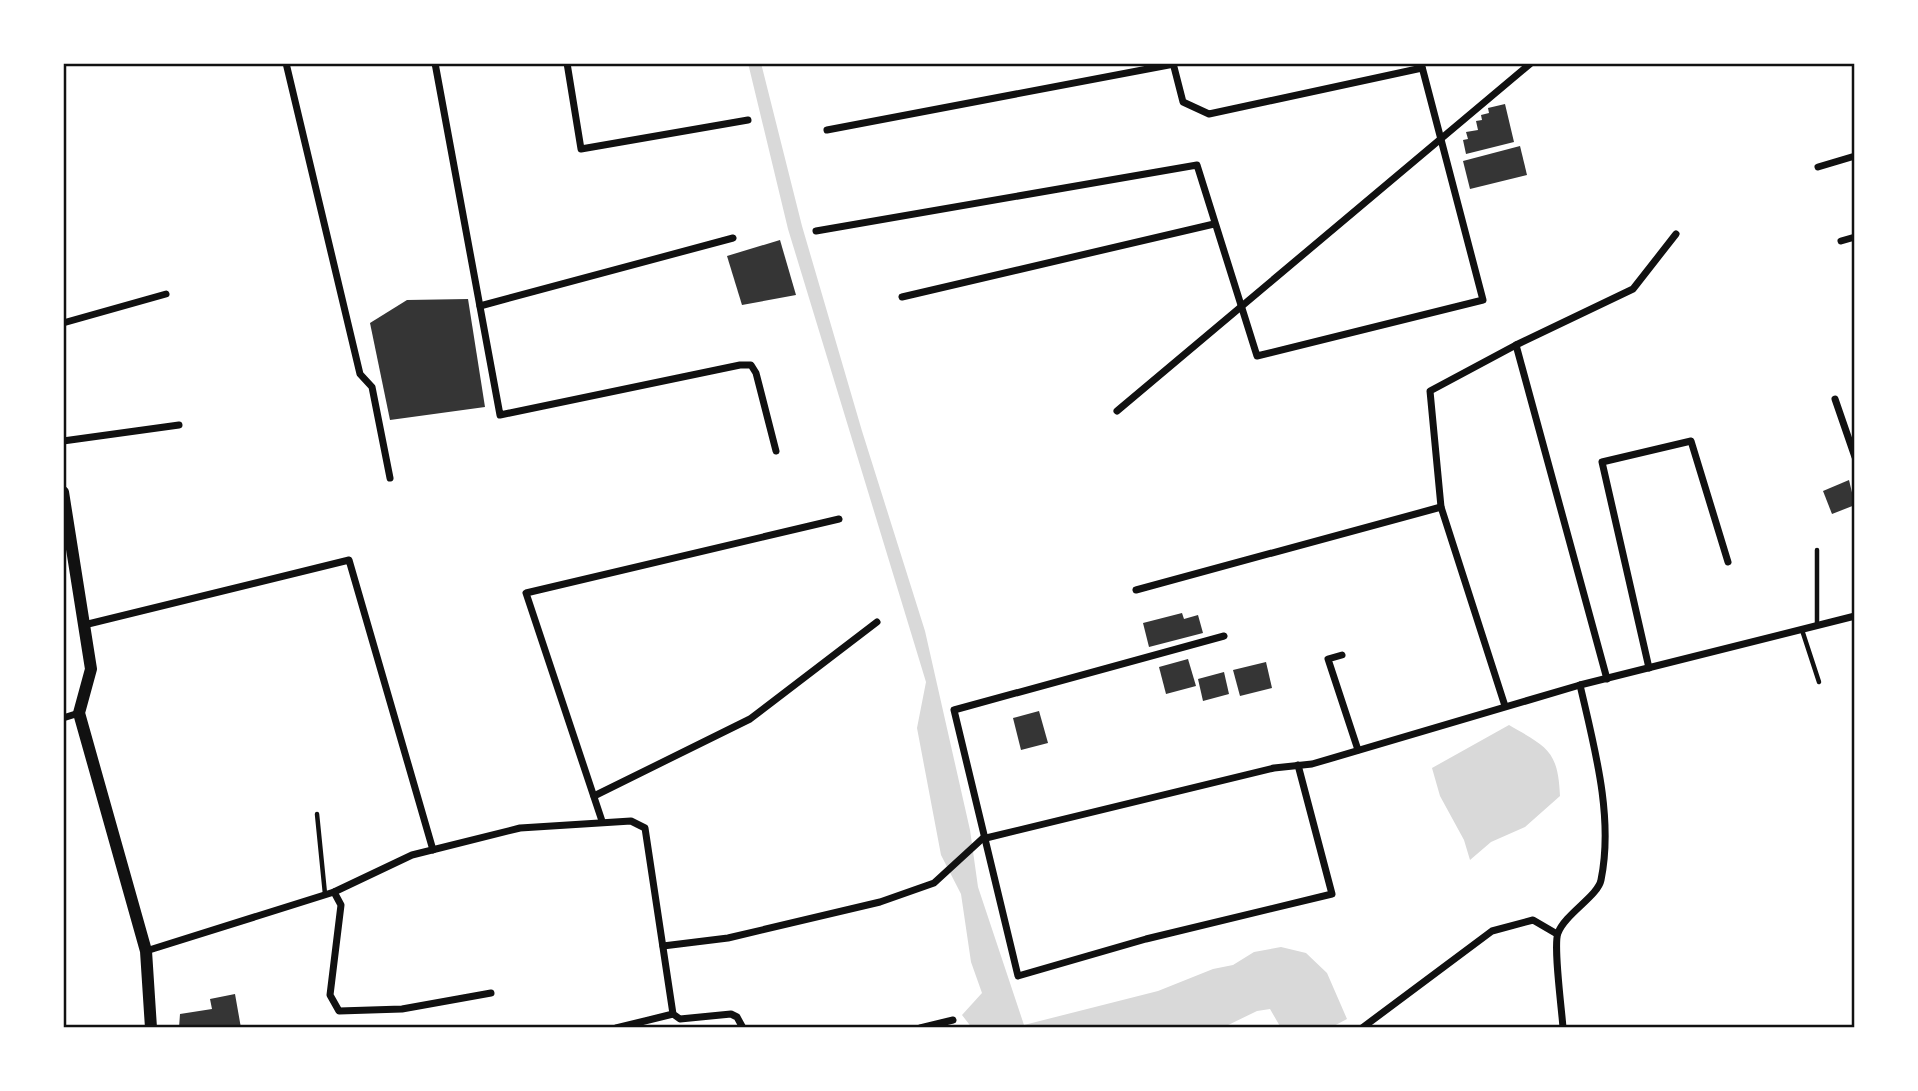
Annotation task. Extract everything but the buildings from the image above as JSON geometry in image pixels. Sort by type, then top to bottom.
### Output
[{"type":"street","points":[[286,63],[360,374],[372,387],[390,478]]},
{"type":"street","points":[[435,63],[499,415],[740,365],[751,365],[756,373],[776,451]]},
{"type":"street","points":[[567,63],[581,149],[748,120]]},
{"type":"street","points":[[1117,411],[1531,63]]},
{"type":"street","points":[[816,231],[1197,165],[1257,356],[1483,300],[1422,65],[1209,114],[1183,102],[1173,64],[827,130]]},
{"type":"street","points":[[1818,167],[1855,156]]},
{"type":"street","points":[[902,297],[1214,224]]},
{"type":"street","points":[[1441,507],[1430,391],[1516,345],[1633,289],[1676,234]]},
{"type":"street","points":[[1841,241],[1855,237]]},
{"type":"street","points":[[480,306],[733,238]]},
{"type":"street","points":[[63,323],[166,294]]},
{"type":"street","points":[[1516,345],[1607,679]]},
{"type":"street","points":[[1835,399],[1855,457]]},
{"type":"street","points":[[63,441],[179,425]]},
{"type":"street","points":[[1649,668],[1602,462],[1691,441],[1728,562]]},
{"type":"street","points":[[1433,478],[1505,706]]},
{"type":"street","points":[[63,492],[66,550],[84,625],[91,669],[79,713],[146,951],[151,1028]]},
{"type":"street","points":[[1136,590],[1441,507]]},
{"type":"street","points":[[602,821],[526,593],[839,519]]},
{"type":"street","points":[[84,625],[349,560],[433,850]]},
{"type":"street","points":[[663,946],[728,938],[880,902],[934,883],[982,839],[1358,750],[1580,685],[1855,616]]},
{"type":"street","points":[[594,796],[750,719],[877,622]]},
{"type":"street","points":[[1224,636],[954,710],[982,839],[1018,976],[1146,939],[1332,894],[1298,765]]},
{"type":"street","points":[[1342,655],[1328,659],[1358,750]]},
{"type":"street","points":[[1563,1028],[1557,934],[1573,912],[1601,884],[1605,846],[1596,761],[1580,685]]},
{"type":"street","points":[[63,718],[79,713]]},
{"type":"street","points":[[146,951],[334,892],[412,855],[520,828],[631,821],[645,828],[673,1014],[680,1019],[731,1014],[737,1017],[743,1028]]},
{"type":"street","points":[[334,892],[341,905],[330,995],[339,1011],[402,1009],[491,993]]},
{"type":"street","points":[[1362,1028],[1492,931],[1533,919],[1557,934]]},
{"type":"street","points":[[617,1028],[673,1014]]},
{"type":"street","points":[[920,1028],[953,1020]]},
{"type":"lane","points":[[1817,550],[1817,626]]},
{"type":"lane","points":[[1802,630],[1819,682]]},
{"type":"lane","points":[[317,814],[325,895]]},
{"type":"shaded area","points":[[748,63],[761,63],[802,226],[862,431],[925,631],[970,830],[978,887],[1024,1025],[1158,991],[1213,969],[1233,965],[1254,952],[1281,947],[1306,953],[1327,973],[1347,1019],[1330,1028],[1281,1028],[1270,1009],[1257,1011],[1222,1028],[972,1028],[962,1015],[982,993],[971,962],[961,894],[941,855],[917,728],[926,682],[788,229]]},
{"type":"shaded area","points":[[1509,725],[1548,751],[1557,769],[1560,796],[1525,827],[1491,842],[1470,860],[1464,840],[1440,796],[1432,768]]}]
